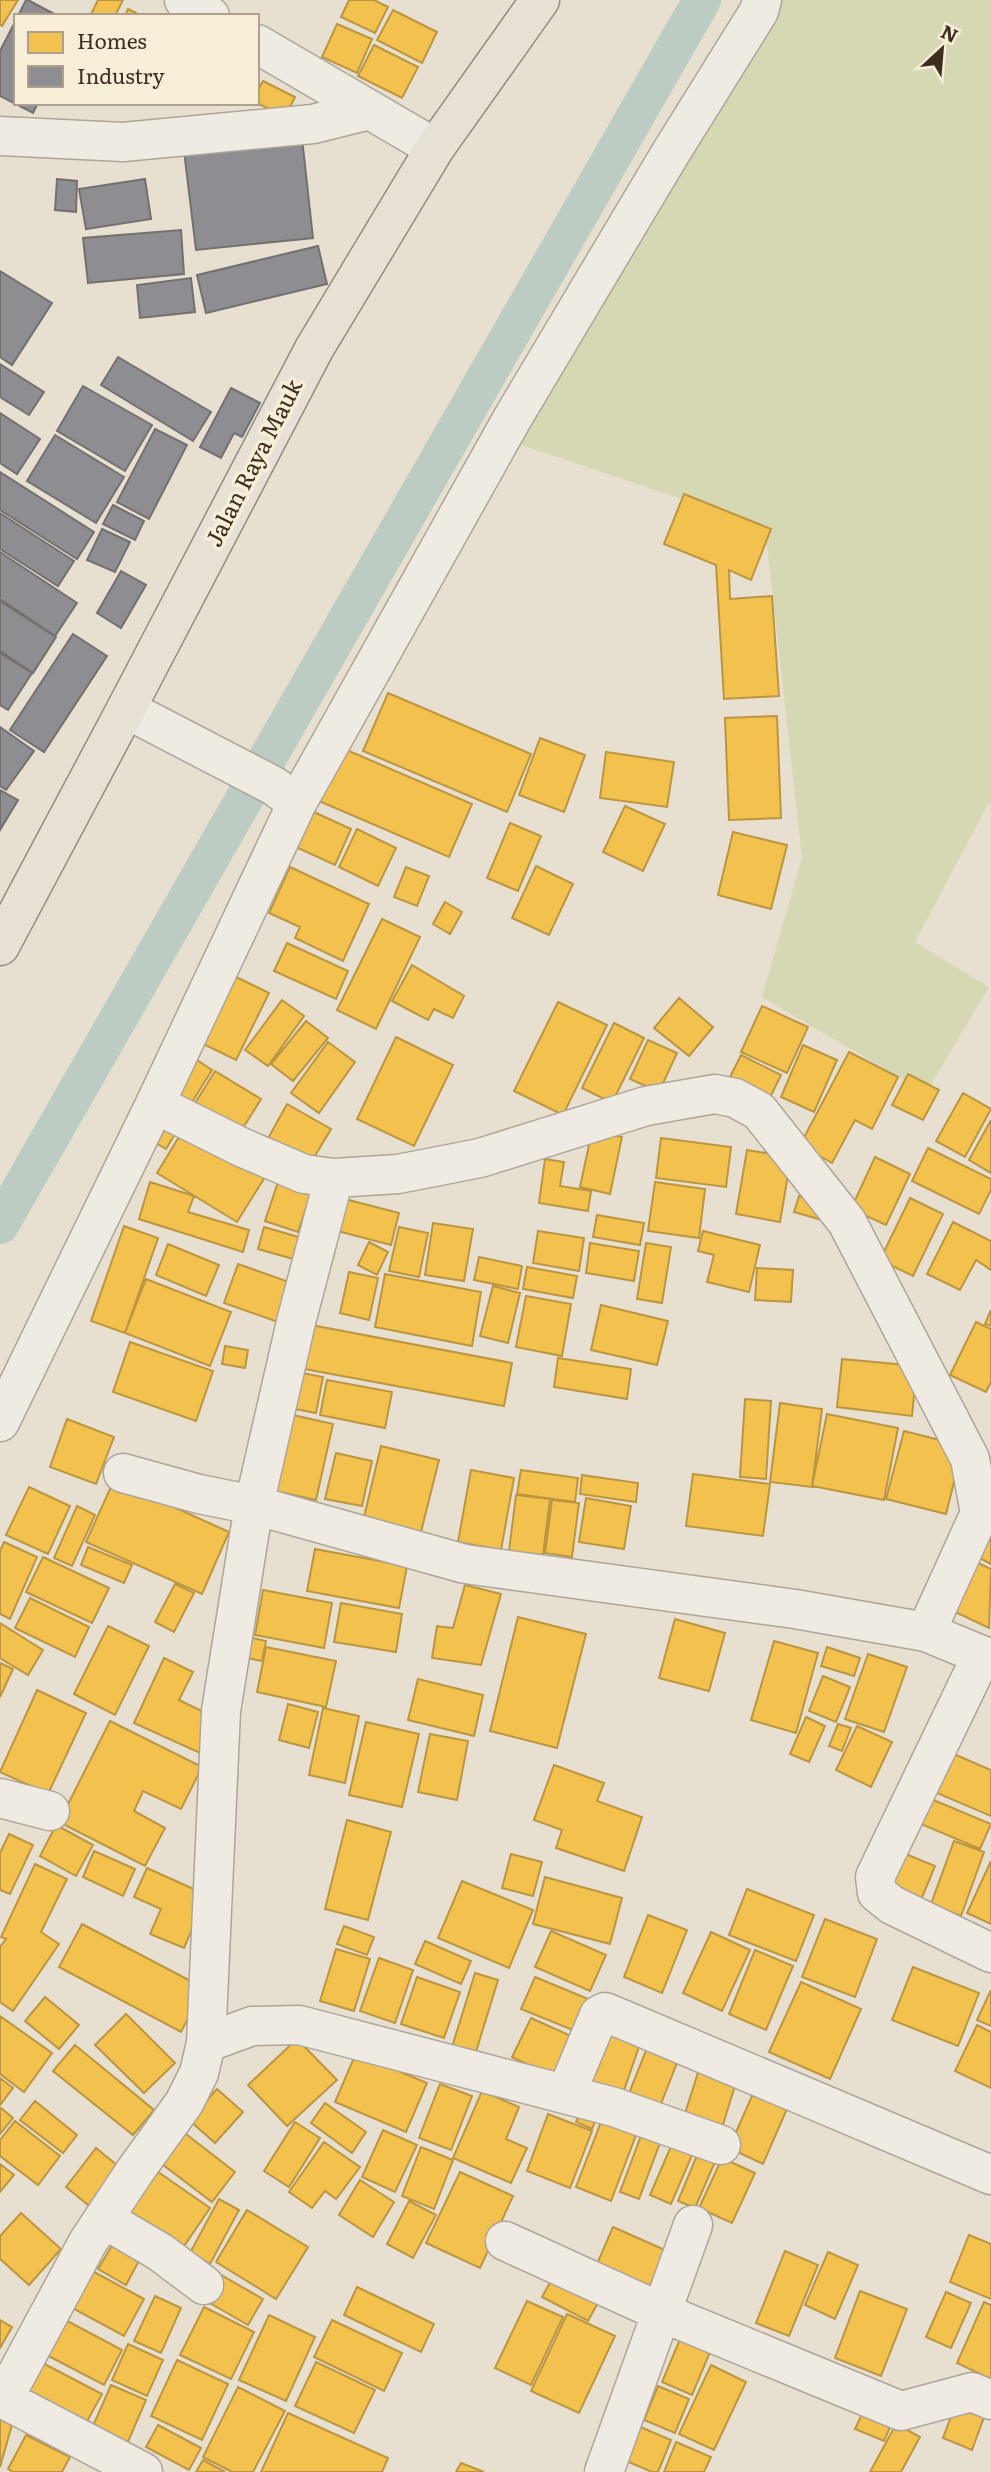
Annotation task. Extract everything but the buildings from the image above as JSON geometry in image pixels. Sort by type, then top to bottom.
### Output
[{"type":"main road","name":"Jalan Raya Mauk","points":[[0,946],[314,349],[435,148],[540,0]]},
{"type":"street","points":[[184,0],[207,14]]},
{"type":"street","points":[[0,1422],[155,1104],[285,795],[670,154],[760,11],[762,0]]},
{"type":"street","points":[[259,45],[435,148]]},
{"type":"street","points":[[0,136],[123,142],[313,124],[369,110]]},
{"type":"street","points":[[127,709],[285,795]]},
{"type":"street","points":[[155,1104],[241,1147],[304,1174],[334,1178],[398,1174],[480,1158],[646,1106],[715,1094],[735,1098],[759,1111],[847,1222],[959,1433],[970,1459],[986,1516],[926,1632]]},
{"type":"street","points":[[143,2472],[2,2398],[88,2242],[184,2103],[199,2073],[206,2043],[221,1711],[254,1505],[296,1322],[334,1178]]},
{"type":"street","points":[[123,1473],[199,1494],[254,1505],[465,1564],[795,1609],[926,1632],[986,1657],[874,1877],[877,1893],[892,1905],[991,1953]]},
{"type":"street","points":[[0,1798],[50,1811]]},
{"type":"street","points":[[566,2094],[599,2015],[605,2012],[991,2175]]},
{"type":"street","points":[[206,2043],[252,2026],[299,2025],[614,2107],[721,2145]]},
{"type":"street","points":[[104,2219],[160,2252],[204,2285]]},
{"type":"street","points":[[604,2472],[693,2225]]},
{"type":"street","points":[[505,2241],[663,2313],[901,2411],[972,2392],[991,2400]]},
{"type":"green space","points":[[751,0],[991,0],[991,805],[988,804],[915,942],[989,987],[926,1093],[762,997],[802,858],[765,527],[483,432]]},
{"type":"waterway","points":[[0,1225],[702,0]]}]
